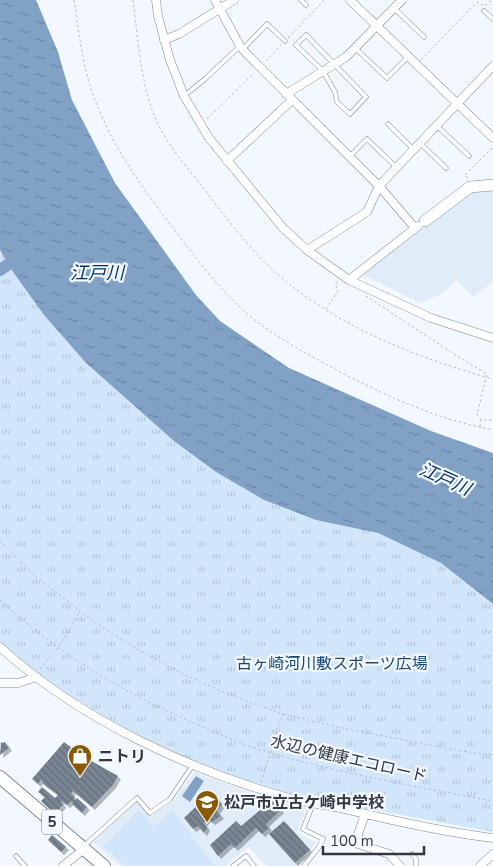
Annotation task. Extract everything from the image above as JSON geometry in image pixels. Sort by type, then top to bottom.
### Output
[{"type":"main road","name":"5","points":[[2,782],[104,866]]},
{"type":"street","points":[[156,0],[164,40],[174,74],[184,96],[209,138],[283,228],[307,250],[349,280],[431,318],[493,338]]},
{"type":"street","points":[[215,0],[241,48],[379,186],[415,228]]},
{"type":"street","points":[[164,40],[179,34],[234,0]]},
{"type":"street","points":[[350,0],[493,138]]},
{"type":"street","points":[[286,94],[346,57],[402,0]]},
{"type":"street","points":[[307,250],[368,212],[379,186],[493,66]]},
{"type":"street","points":[[486,74],[493,81]]},
{"type":"street","points":[[227,162],[292,100]]},
{"type":"street","points":[[349,280],[470,187],[493,185]]},
{"type":"street","points":[[0,647],[38,674],[60,694],[104,721],[193,765],[242,784],[313,804],[401,823],[493,838]]},
{"type":"street","points":[[0,684],[18,683],[38,674]]},
{"type":"street","points":[[365,814],[355,843],[389,854],[400,866]]},
{"type":"street","points":[[62,866],[83,848]]},
{"type":"street","points":[[480,866],[493,854]]},
{"type":"lane","points":[[301,0],[306,5]]},
{"type":"lane","points":[[394,8],[424,37]]},
{"type":"lane","points":[[484,11],[493,19]]},
{"type":"lane","points":[[184,96],[267,24],[285,41]]},
{"type":"lane","points":[[306,36],[335,65],[366,97],[350,114],[337,102],[335,92],[323,72],[296,45],[306,36]]},
{"type":"lane","points":[[355,48],[387,78],[409,56]]},
{"type":"lane","points":[[388,124],[413,149]]},
{"type":"lane","points":[[436,125],[469,156]]},
{"type":"lane","points":[[349,157],[367,139],[396,167]]},
{"type":"lane","points":[[419,142],[446,168]]},
{"type":"lane","points":[[83,848],[137,798],[150,813],[170,799],[193,765]]},
{"type":"lane","points":[[304,866],[323,839],[302,829],[313,804]]},
{"type":"lane","points":[[412,854],[416,859],[416,866]]},
{"type":"lane","points":[[16,856],[24,866]]},
{"type":"lane","points":[[233,866],[246,856],[254,866]]},
{"type":"path","points":[[74,0],[88,78],[95,101],[116,145],[141,186],[195,257],[223,290],[251,317],[310,356],[391,398],[438,416],[493,430]]},
{"type":"path","points":[[133,0],[147,94],[160,126],[188,168],[251,248],[282,278],[326,310],[412,351],[450,366],[493,379]]},
{"type":"path","points":[[206,120],[260,68],[324,0]]},
{"type":"path","points":[[417,64],[477,2],[485,6],[491,0]]},
{"type":"path","points":[[470,187],[471,182],[465,175],[493,147]]},
{"type":"path","points":[[326,310],[338,291],[335,284]]},
{"type":"path","points":[[360,292],[457,356],[488,374],[477,415],[481,420],[480,428]]},
{"type":"path","points":[[481,420],[493,420]]},
{"type":"path","points":[[0,542],[34,575],[79,612],[140,651],[183,674],[230,695],[284,714],[337,727],[461,751],[493,755]]},
{"type":"path","name":"水辺の健康エコロード","points":[[0,600],[24,623],[77,661],[134,695],[222,735],[314,765],[493,801]]},
{"type":"path","points":[[38,674],[58,648],[79,612]]},
{"type":"path","points":[[260,785],[284,714]]},
{"type":"shaded area","points":[[493,190],[493,282],[473,297],[457,280],[443,293],[421,303],[361,274],[470,193]]},
{"type":"shaded area","name":"松戸市立古ケ崎中学校","points":[[194,772],[257,795],[307,808],[297,832],[315,842],[312,849],[297,866],[266,866],[249,847],[225,866],[120,866],[93,842],[136,802],[151,817],[174,800]]},
{"type":"green space","name":"古ヶ崎河川敷スポーツ広場","points":[[0,250],[13,272],[44,315],[86,363],[174,441],[216,472],[264,500],[316,520],[378,533],[441,563],[493,604],[493,832],[329,802],[273,788],[189,758],[108,718],[69,695],[0,642]]},
{"type":"green space","points":[[139,810],[154,826],[172,810],[215,866],[126,866],[103,846]]},
{"type":"water","name":"江戸川","points":[[0,0],[36,0],[58,52],[72,100],[115,183],[196,295],[220,321],[289,368],[431,431],[493,453],[493,604],[441,563],[378,533],[316,520],[264,500],[216,472],[174,441],[86,363],[44,315],[13,272],[0,250]]},
{"type":"water","points":[[196,776],[204,781],[190,802],[182,796]]},
{"type":"building","points":[[1,742],[5,742],[9,748],[0,755]]},
{"type":"building","points":[[64,742],[86,758],[118,776],[113,785],[92,807],[73,791],[71,794],[75,797],[74,799],[77,798],[87,807],[82,813],[72,804],[72,801],[67,805],[62,801],[63,805],[55,814],[41,801],[45,797],[38,792],[42,787],[55,798],[58,795],[42,783],[41,780],[38,784],[32,779]]},
{"type":"building","points":[[211,792],[222,804],[217,811],[221,816],[212,822],[208,819],[204,823],[207,828],[204,833],[198,826],[193,829],[184,818]]},
{"type":"building","points":[[272,800],[281,810],[266,824],[269,828],[262,834],[256,828],[235,848],[231,844],[218,856],[210,845],[236,821],[241,826]]},
{"type":"building","points":[[284,821],[310,850],[295,863],[269,834]]},
{"type":"building","points":[[52,835],[66,847],[61,852],[48,840]]},
{"type":"waterway","points":[[0,270],[22,255]]},
{"type":"place","name":"ニトリ","points":[[80,777]]},
{"type":"place","name":"松戸市立古ケ崎中学校","points":[[207,823]]}]
